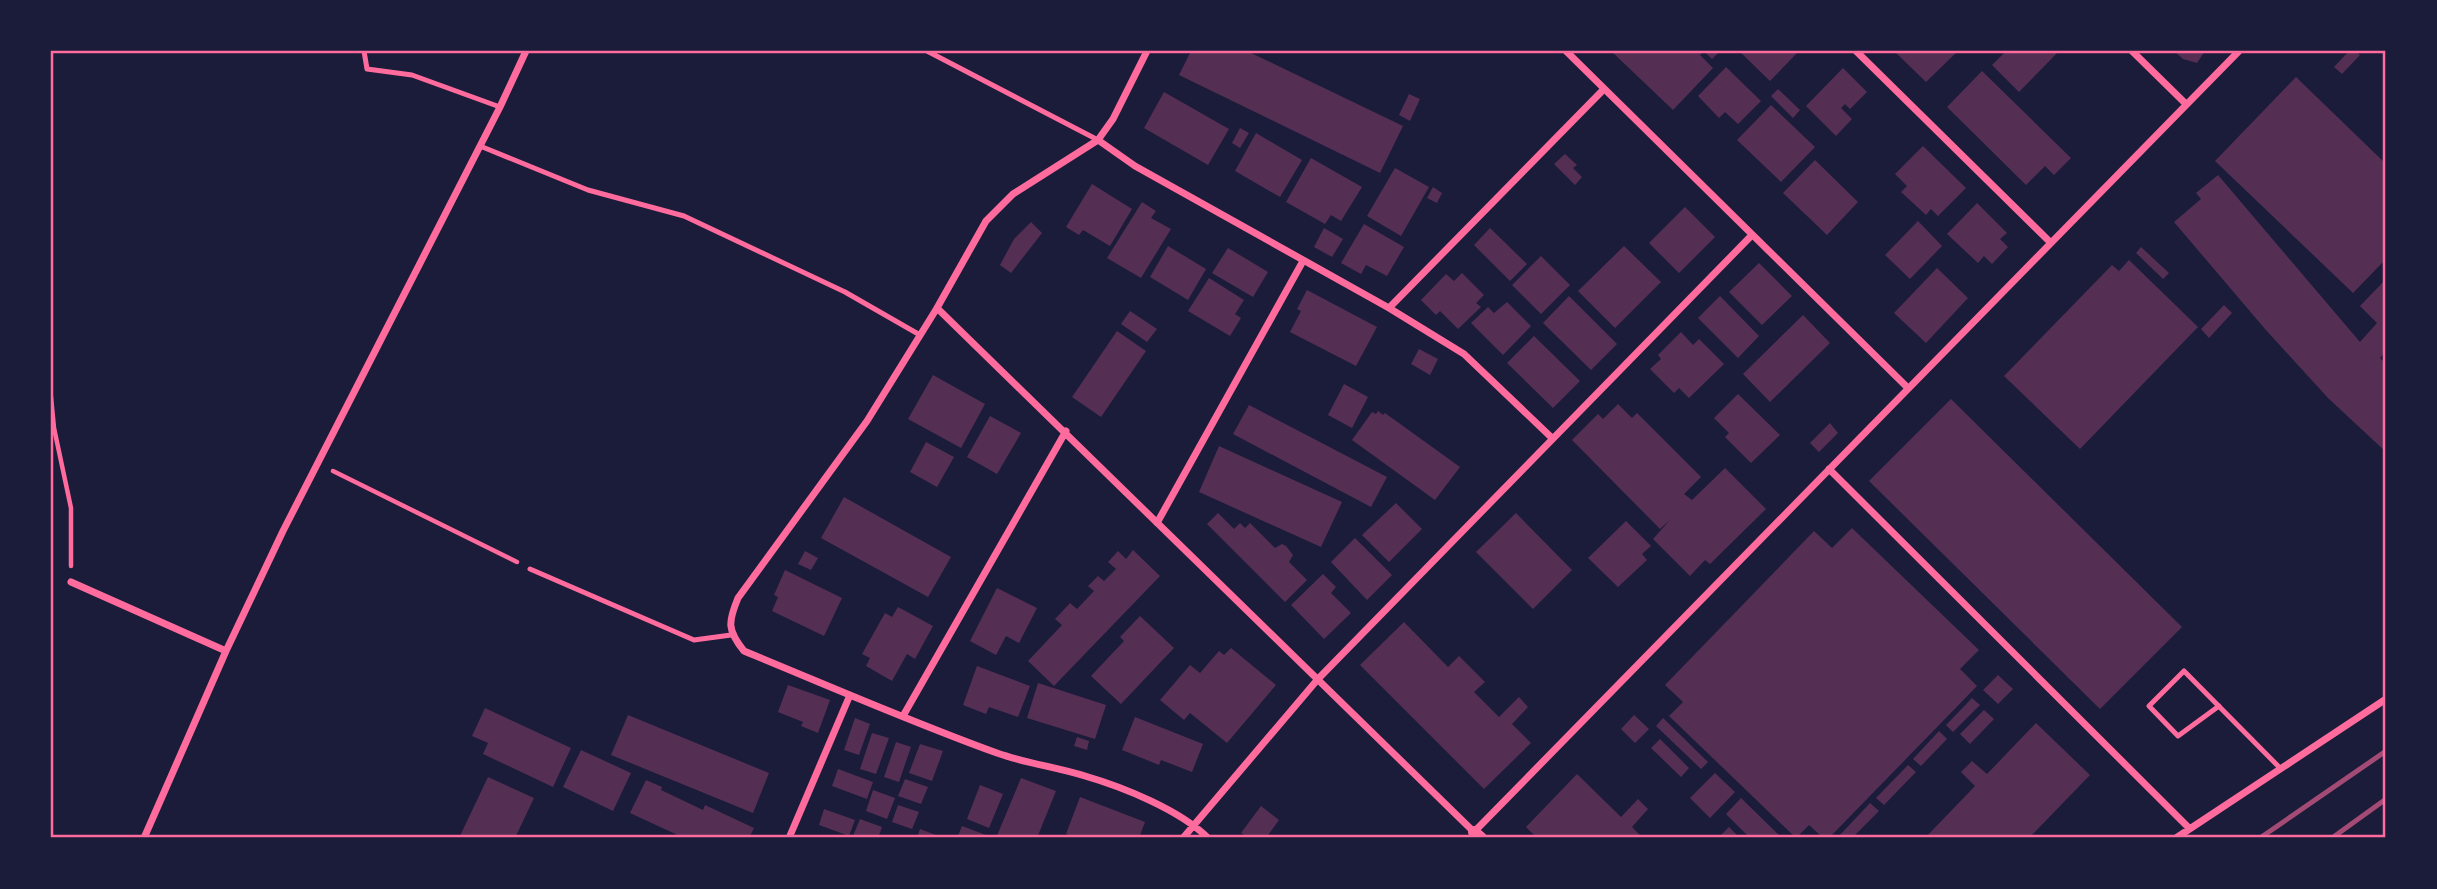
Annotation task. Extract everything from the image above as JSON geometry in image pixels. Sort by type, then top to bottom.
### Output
[{"type":"street","points":[[144,838],[226,651],[316,463],[500,107],[526,51]]},
{"type":"street","points":[[1147,51],[1113,119],[1098,140],[1013,194],[986,221],[937,308],[867,421],[738,598],[730,616],[731,635],[744,651],[850,695],[999,754],[1088,776],[1167,808],[1194,825],[1208,838]]},
{"type":"street","points":[[1566,51],[1908,388]]},
{"type":"street","points":[[1856,51],[2050,242]]},
{"type":"street","points":[[2132,51],[2186,104]]},
{"type":"street","points":[[937,308],[1478,835],[1829,469],[2239,51]]},
{"type":"street","points":[[1389,308],[1604,89]]},
{"type":"street","points":[[1098,140],[1135,166],[1389,308],[1464,354],[1552,438]]},
{"type":"street","points":[[1183,838],[1318,679],[1752,235]]},
{"type":"street","points":[[1157,523],[1303,261]]},
{"type":"street","points":[[903,716],[1066,431]]},
{"type":"street","points":[[1829,469],[2189,828]]},
{"type":"street","points":[[71,582],[226,651]]},
{"type":"street","points":[[789,838],[850,695]]},
{"type":"street","points":[[2176,838],[2386,699]]},
{"type":"lane","points":[[364,51],[367,69],[412,75],[500,107]]},
{"type":"lane","points":[[927,51],[1098,140]]},
{"type":"lane","points":[[480,146],[587,190],[684,216],[845,292],[920,335]]},
{"type":"lane","points":[[530,569],[694,640],[731,635]]},
{"type":"lane","points":[[2219,706],[2178,736],[2149,706],[2184,671],[2219,706],[2280,768]]},
{"type":"path","points":[[51,397],[54,428],[71,508],[71,582]]},
{"type":"path","points":[[316,463],[530,569]]},
{"type":"building","points":[[1191,51],[1247,51],[1403,126],[1380,173],[1179,75]]},
{"type":"building","points":[[1611,51],[1704,51],[1700,55],[1713,68],[1673,110]]},
{"type":"building","points":[[1704,51],[1720,51],[1712,59]]},
{"type":"building","points":[[1739,51],[1799,51],[1770,81]]},
{"type":"building","points":[[1894,51],[1958,51],[1926,82]]},
{"type":"building","points":[[2006,51],[2059,51],[2019,92],[1992,65]]},
{"type":"building","points":[[2174,51],[2205,51],[2197,63],[2183,59]]},
{"type":"building","points":[[2349,51],[2360,55],[2342,74],[2334,67]]},
{"type":"building","points":[[1726,67],[1761,101],[1738,124],[1725,112],[1719,118],[1698,96]]},
{"type":"building","points":[[1843,68],[1867,92],[1850,109],[1845,104],[1841,108],[1852,119],[1836,136],[1806,106]]},
{"type":"building","points":[[1982,71],[2071,158],[2054,175],[2045,166],[2026,185],[1947,107]]},
{"type":"building","points":[[2296,77],[2386,164],[2386,259],[2353,293],[2215,161]]},
{"type":"building","points":[[1778,89],[1800,110],[1793,118],[1771,96]]},
{"type":"building","points":[[1164,92],[1229,129],[1208,165],[1144,128]]},
{"type":"building","points":[[1409,94],[1420,99],[1410,121],[1399,115]]},
{"type":"building","points":[[1771,105],[1815,147],[1781,182],[1737,140]]},
{"type":"building","points":[[1240,128],[1249,133],[1240,148],[1232,143]]},
{"type":"building","points":[[1256,133],[1302,160],[1280,197],[1235,171]]},
{"type":"building","points":[[1923,146],[1966,188],[1938,216],[1931,209],[1926,215],[1901,192],[1907,186],[1895,174]]},
{"type":"building","points":[[1565,154],[1577,165],[1573,168],[1582,177],[1575,185],[1554,164]]},
{"type":"building","points":[[1311,158],[1362,187],[1341,221],[1331,215],[1325,224],[1286,202]]},
{"type":"building","points":[[1815,160],[1858,202],[1827,235],[1783,193]]},
{"type":"building","points":[[1395,168],[1429,187],[1401,236],[1367,216]]},
{"type":"building","points":[[2218,175],[2360,342],[2377,323],[2360,306],[2386,279],[2386,351],[2380,358],[2386,364],[2386,452],[2328,398],[2174,222],[2201,199],[2196,193]]},
{"type":"building","points":[[1092,184],[1132,209],[1110,246],[1083,230],[1079,235],[1066,227]]},
{"type":"building","points":[[1433,187],[1442,193],[1437,203],[1427,198]]},
{"type":"building","points":[[1142,202],[1156,211],[1151,218],[1171,229],[1141,278],[1107,258]]},
{"type":"building","points":[[1977,203],[2007,233],[2000,239],[2008,247],[1992,264],[1984,256],[1978,263],[1947,234]]},
{"type":"building","points":[[1685,207],[1715,237],[1679,273],[1649,243]]},
{"type":"building","points":[[1918,221],[1942,246],[1910,279],[1885,255]]},
{"type":"building","points":[[1031,222],[1042,233],[1011,273],[1000,265],[1014,239]]},
{"type":"building","points":[[1364,224],[1404,247],[1387,276],[1366,265],[1361,274],[1341,263]]},
{"type":"building","points":[[1324,228],[1343,239],[1332,257],[1314,247]]},
{"type":"building","points":[[1490,228],[1527,264],[1510,281],[1474,245]]},
{"type":"building","points":[[1168,246],[1206,269],[1188,300],[1150,277]]},
{"type":"building","points":[[1624,246],[1661,282],[1615,328],[1578,291]]},
{"type":"building","points":[[2141,247],[2169,273],[2163,279],[2136,253]]},
{"type":"building","points":[[1228,248],[1268,272],[1253,297],[1212,273]]},
{"type":"building","points":[[1541,256],[1570,285],[1541,314],[1512,285]]},
{"type":"building","points":[[2129,260],[2198,327],[2080,449],[2004,376],[2112,265],[2119,271]]},
{"type":"building","points":[[1759,263],[1792,296],[1762,325],[1729,292]]},
{"type":"building","points":[[1937,268],[1968,298],[1926,343],[1894,313]]},
{"type":"building","points":[[1462,273],[1484,295],[1476,303],[1481,307],[1458,329],[1440,311],[1436,315],[1421,300],[1446,274],[1454,281]]},
{"type":"building","points":[[1209,278],[1244,300],[1235,314],[1241,318],[1230,336],[1188,311]]},
{"type":"building","points":[[1307,290],[1377,327],[1356,366],[1290,332],[1301,311],[1297,309]]},
{"type":"building","points":[[1569,296],[1617,344],[1591,370],[1543,323]]},
{"type":"building","points":[[1720,296],[1759,336],[1738,358],[1698,318]]},
{"type":"building","points":[[1507,302],[1531,326],[1503,355],[1471,323],[1488,307],[1494,313]]},
{"type":"building","points":[[2224,305],[2232,313],[2209,338],[2201,329]]},
{"type":"building","points":[[1130,311],[1157,329],[1147,342],[1121,324]]},
{"type":"building","points":[[1803,315],[1830,343],[1770,402],[1743,374]]},
{"type":"building","points":[[1117,331],[1146,351],[1101,417],[1072,397]]},
{"type":"building","points":[[1681,332],[1693,345],[1699,339],[1724,364],[1689,398],[1679,388],[1674,393],[1650,369],[1661,359],[1658,355]]},
{"type":"building","points":[[1534,336],[1580,381],[1553,408],[1507,363]]},
{"type":"building","points":[[1419,349],[1438,359],[1430,375],[1411,364]]},
{"type":"building","points":[[933,375],[985,404],[961,448],[908,419]]},
{"type":"building","points":[[1344,384],[1368,397],[1352,428],[1328,415]]},
{"type":"building","points":[[1738,394],[1780,435],[1751,463],[1725,437],[1729,433],[1714,418]]},
{"type":"building","points":[[1951,399],[2182,627],[2100,709],[1869,481]]},
{"type":"building","points":[[1618,404],[1632,418],[1637,413],[1701,477],[1684,494],[1692,500],[1725,468],[1766,509],[1710,564],[1705,560],[1690,576],[1653,539],[1670,520],[1660,529],[1572,440],[1598,414],[1603,419]]},
{"type":"building","points":[[1249,405],[1387,477],[1371,507],[1233,434]]},
{"type":"building","points":[[1378,411],[1383,415],[1385,413],[1460,467],[1435,500],[1352,440],[1372,412],[1376,414]]},
{"type":"building","points":[[990,416],[1021,433],[997,474],[967,457]]},
{"type":"building","points":[[1830,423],[1838,433],[1819,452],[1810,443]]},
{"type":"building","points":[[926,442],[954,457],[937,487],[910,472]]},
{"type":"building","points":[[1219,446],[1342,502],[1321,547],[1199,492]]},
{"type":"building","points":[[844,497],[951,557],[928,597],[821,538]]},
{"type":"building","points":[[1396,503],[1422,529],[1389,562],[1362,535]]},
{"type":"building","points":[[1218,513],[1234,529],[1240,523],[1245,528],[1250,523],[1275,548],[1282,544],[1293,555],[1289,562],[1307,580],[1285,602],[1207,524]]},
{"type":"building","points":[[1516,513],[1572,570],[1533,609],[1476,552]]},
{"type":"building","points":[[1626,521],[1651,546],[1642,554],[1647,560],[1618,587],[1588,558]]},
{"type":"building","points":[[1852,528],[1979,650],[1960,669],[1977,686],[1829,838],[1823,838],[1809,825],[1796,838],[1669,716],[1683,702],[1665,685],[1814,531],[1832,548]]},
{"type":"building","points":[[1355,538],[1392,575],[1367,600],[1331,562]]},
{"type":"building","points":[[1133,550],[1160,576],[1054,686],[1028,661],[1062,625],[1055,619],[1070,603],[1077,609],[1094,591],[1088,586],[1098,576],[1104,581],[1116,569],[1108,562],[1118,551],[1126,559]]},
{"type":"building","points":[[805,551],[818,558],[811,570],[798,564]]},
{"type":"building","points":[[785,570],[842,598],[824,636],[772,611],[778,597],[774,595]]},
{"type":"building","points":[[1323,574],[1336,587],[1331,593],[1351,613],[1324,639],[1291,605]]},
{"type":"building","points":[[997,588],[1037,608],[1019,643],[1006,636],[996,655],[970,641]]},
{"type":"building","points":[[898,607],[933,626],[915,659],[907,654],[892,681],[866,666],[870,658],[862,654],[885,613],[892,617]]},
{"type":"building","points":[[1140,616],[1174,648],[1121,704],[1091,676],[1124,641],[1120,637]]},
{"type":"building","points":[[1404,622],[1448,667],[1459,656],[1485,682],[1474,692],[1499,717],[1519,697],[1528,707],[1512,724],[1531,743],[1484,789],[1360,665]]},
{"type":"building","points":[[1231,648],[1276,685],[1227,743],[1190,713],[1184,720],[1160,700],[1190,665],[1200,673],[1219,651],[1224,655]]},
{"type":"building","points":[[977,666],[1030,686],[1018,717],[989,707],[986,714],[963,705]]},
{"type":"building","points":[[1998,675],[2013,689],[1998,704],[1983,690]]},
{"type":"building","points":[[1038,683],[1106,705],[1095,739],[1027,718]]},
{"type":"building","points":[[788,685],[830,700],[818,733],[801,726],[803,722],[778,712]]},
{"type":"building","points":[[1972,698],[1980,705],[1953,732],[1946,725]]},
{"type":"building","points":[[485,708],[571,748],[553,787],[483,754],[488,743],[472,736]]},
{"type":"building","points":[[1984,710],[1994,719],[1970,744],[1960,734]]},
{"type":"building","points":[[628,715],[769,773],[753,813],[611,755]]},
{"type":"building","points":[[1634,715],[1649,729],[1635,743],[1621,729]]},
{"type":"building","points":[[1135,717],[1203,744],[1192,772],[1161,760],[1159,765],[1122,750]]},
{"type":"building","points":[[855,718],[870,724],[859,755],[844,750]]},
{"type":"building","points":[[1663,718],[1708,762],[1701,769],[1656,726]]},
{"type":"building","points":[[2036,723],[2090,775],[2029,838],[1925,838],[1975,786],[1961,772],[1972,761],[1987,774]]},
{"type":"building","points":[[1939,731],[1947,739],[1921,766],[1913,759]]},
{"type":"building","points":[[872,733],[889,738],[876,774],[860,769]]},
{"type":"building","points":[[1077,737],[1089,741],[1087,750],[1074,746]]},
{"type":"building","points":[[1660,739],[1689,768],[1681,777],[1651,748]]},
{"type":"building","points":[[896,742],[911,747],[899,782],[884,777]]},
{"type":"building","points":[[920,744],[943,751],[932,781],[909,773]]},
{"type":"building","points":[[581,750],[631,773],[613,811],[563,787]]},
{"type":"building","points":[[1908,765],[1916,772],[1884,805],[1876,798]]},
{"type":"building","points":[[838,769],[873,782],[867,799],[832,786]]},
{"type":"building","points":[[1715,773],[1735,792],[1710,818],[1690,798]]},
{"type":"building","points":[[1577,774],[1621,817],[1638,799],[1648,809],[1632,827],[1643,838],[1537,838],[1526,827]]},
{"type":"building","points":[[488,777],[534,798],[515,838],[459,838]]},
{"type":"building","points":[[1021,778],[1056,791],[1037,838],[996,838]]},
{"type":"building","points":[[905,779],[928,787],[921,804],[898,796]]},
{"type":"building","points":[[646,780],[703,810],[705,805],[754,828],[749,838],[684,838],[630,813]]},
{"type":"building","points":[[980,785],[1003,794],[989,828],[967,819]]},
{"type":"building","points":[[873,790],[895,798],[887,819],[866,811]]},
{"type":"building","points":[[1080,797],[1145,822],[1139,838],[1078,838],[1066,834]]},
{"type":"building","points":[[1741,798],[1782,838],[1750,838],[1726,814]]},
{"type":"building","points":[[1870,803],[1879,811],[1852,838],[1837,838]]},
{"type":"building","points":[[898,805],[919,812],[912,829],[892,822]]},
{"type":"building","points":[[1261,806],[1279,820],[1266,838],[1249,838],[1241,833]]},
{"type":"building","points":[[824,809],[855,820],[849,836],[819,825]]},
{"type":"building","points":[[860,819],[882,827],[878,838],[853,836]]},
{"type":"building","points":[[962,826],[986,835],[985,838],[957,838]]},
{"type":"building","points":[[1729,827],[1740,838],[1720,836]]},
{"type":"building","points":[[920,829],[936,835],[935,838],[917,838]]},
{"type":"railway","points":[[2260,838],[2386,751]]},
{"type":"railway","points":[[2332,838],[2386,799]]}]
